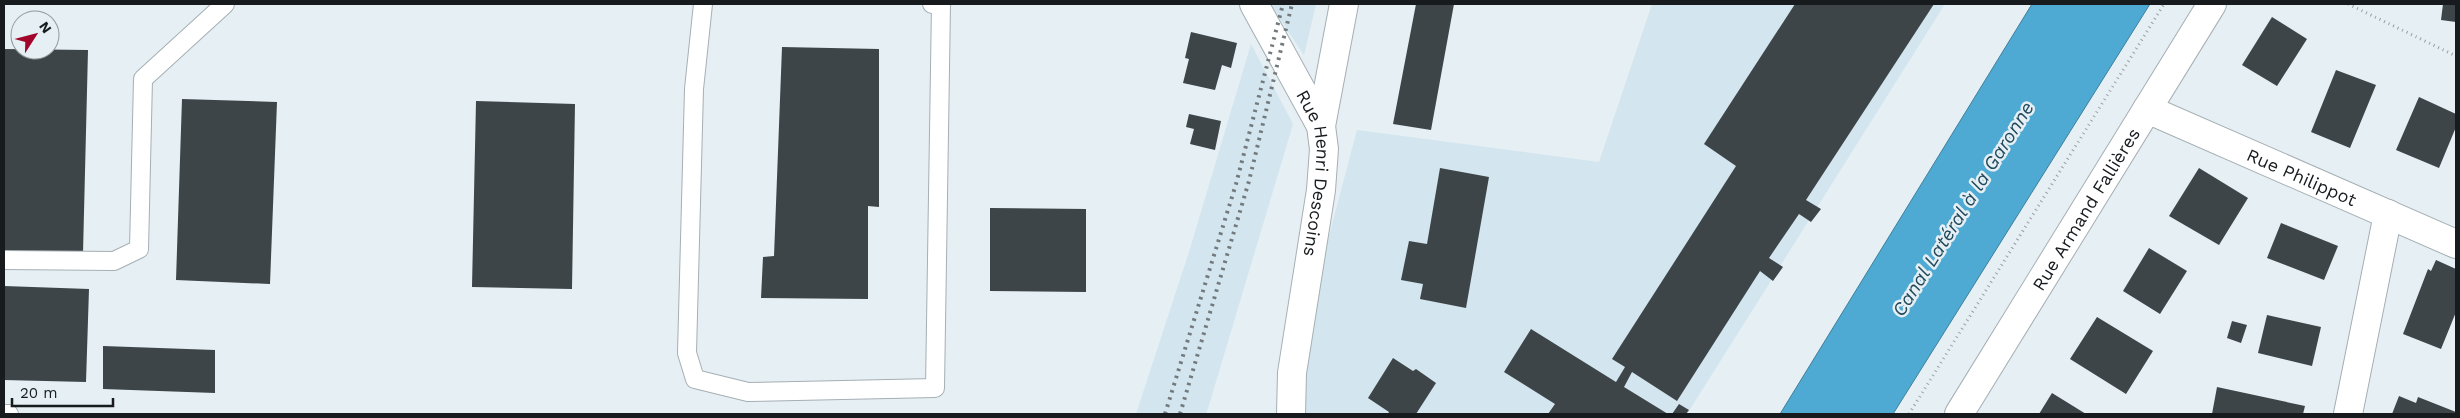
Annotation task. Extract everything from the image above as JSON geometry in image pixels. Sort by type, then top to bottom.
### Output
[{"type":"street","name":"Rue Henri Descoins","points":[[1254,4],[1321,126],[1324,149],[1321,190],[1292,373],[1291,414]]},
{"type":"street","points":[[1321,126],[1344,4]]},
{"type":"street","name":"Rue Armand Fallières","points":[[1958,414],[2212,4]]},
{"type":"street","name":"Rue Philippot","points":[[2147,108],[2456,244]]},
{"type":"street","points":[[2348,414],[2388,214]]},
{"type":"lane","points":[[4,260],[114,262],[139,249],[143,79],[225,4]]},
{"type":"lane","points":[[703,4],[694,89],[688,353],[695,379],[748,392],[935,388],[941,4],[932,4]]},
{"type":"lane","points":[[4,414],[9,414]]},
{"type":"path","points":[[1909,414],[2164,4]]},
{"type":"path","points":[[2348,4],[2456,56]]},
{"type":"shaded area","points":[[1270,4],[1316,4],[1304,55]]},
{"type":"shaded area","points":[[1652,4],[1945,4],[1687,414],[1293,414],[1306,323],[1357,130],[1599,162]]},
{"type":"shaded area","points":[[1251,44],[1293,124],[1209,405],[1206,414],[1136,414],[1189,252]]},
{"type":"water","name":"Canal Latéral à la Garonne","points":[[2032,4],[2150,4],[1893,414],[1780,414]]},
{"type":"building","points":[[1416,4],[1454,4],[1431,130],[1393,124]]},
{"type":"building","points":[[1795,4],[1934,4],[1806,200],[1821,209],[1811,222],[1799,214],[1769,258],[1783,267],[1773,281],[1760,271],[1677,401],[1632,372],[1624,387],[1668,414],[1548,414],[1555,404],[1504,372],[1531,329],[1616,382],[1625,367],[1612,359],[1736,166],[1704,144]]},
{"type":"building","points":[[2443,4],[2456,4],[2456,22],[2441,20]]},
{"type":"building","points":[[2272,17],[2307,39],[2277,86],[2242,65]]},
{"type":"building","points":[[1191,32],[1237,43],[1231,68],[1222,65],[1215,90],[1183,83],[1189,59],[1185,58]]},
{"type":"building","points":[[782,47],[879,49],[879,207],[868,206],[868,299],[761,298],[763,257],[774,256]]},
{"type":"building","points":[[4,49],[10,49],[10,60],[60,60],[60,50],[88,50],[83,253],[4,256]]},
{"type":"building","points":[[2336,70],[2376,85],[2350,148],[2311,132]]},
{"type":"building","points":[[2419,97],[2456,114],[2456,127],[2439,168],[2396,150]]},
{"type":"building","points":[[182,99],[277,102],[270,284],[176,280]]},
{"type":"building","points":[[476,101],[575,104],[572,289],[472,287]]},
{"type":"building","points":[[1189,114],[1221,121],[1215,150],[1190,144],[1194,129],[1186,127]]},
{"type":"building","points":[[1440,168],[1489,177],[1466,308],[1420,299],[1423,284],[1401,280],[1409,241],[1427,244]]},
{"type":"building","points":[[2199,168],[2248,198],[2219,245],[2169,216]]},
{"type":"building","points":[[990,208],[1086,209],[1086,292],[990,291]]},
{"type":"building","points":[[2281,223],[2338,246],[2324,280],[2267,258]]},
{"type":"building","points":[[2149,248],[2187,271],[2160,314],[2123,291]]},
{"type":"building","points":[[2436,260],[2456,269],[2456,312],[2441,349],[2403,334],[2428,269],[2431,271]]},
{"type":"building","points":[[4,286],[89,289],[86,382],[4,380]]},
{"type":"building","points":[[2267,315],[2321,327],[2312,366],[2258,353]]},
{"type":"building","points":[[2097,317],[2153,351],[2126,394],[2070,359]]},
{"type":"building","points":[[2232,321],[2247,325],[2241,343],[2227,338]]},
{"type":"building","points":[[103,346],[215,350],[215,393],[103,389]]},
{"type":"building","points":[[1393,358],[1413,371],[1416,369],[1436,383],[1416,414],[1388,414],[1389,412],[1368,398]]},
{"type":"building","points":[[2217,387],[2305,406],[2303,414],[2212,414]]},
{"type":"building","points":[[2052,393],[2086,414],[2039,414]]},
{"type":"building","points":[[2399,396],[2416,403],[2418,397],[2456,412],[2456,414],[2392,414]]},
{"type":"building","points":[[1679,404],[1689,410],[1686,414],[1672,414]]},
{"type":"railway","points":[[1165,414],[1236,184],[1283,4]]},
{"type":"railway","points":[[1180,414],[1249,181],[1292,4]]}]
